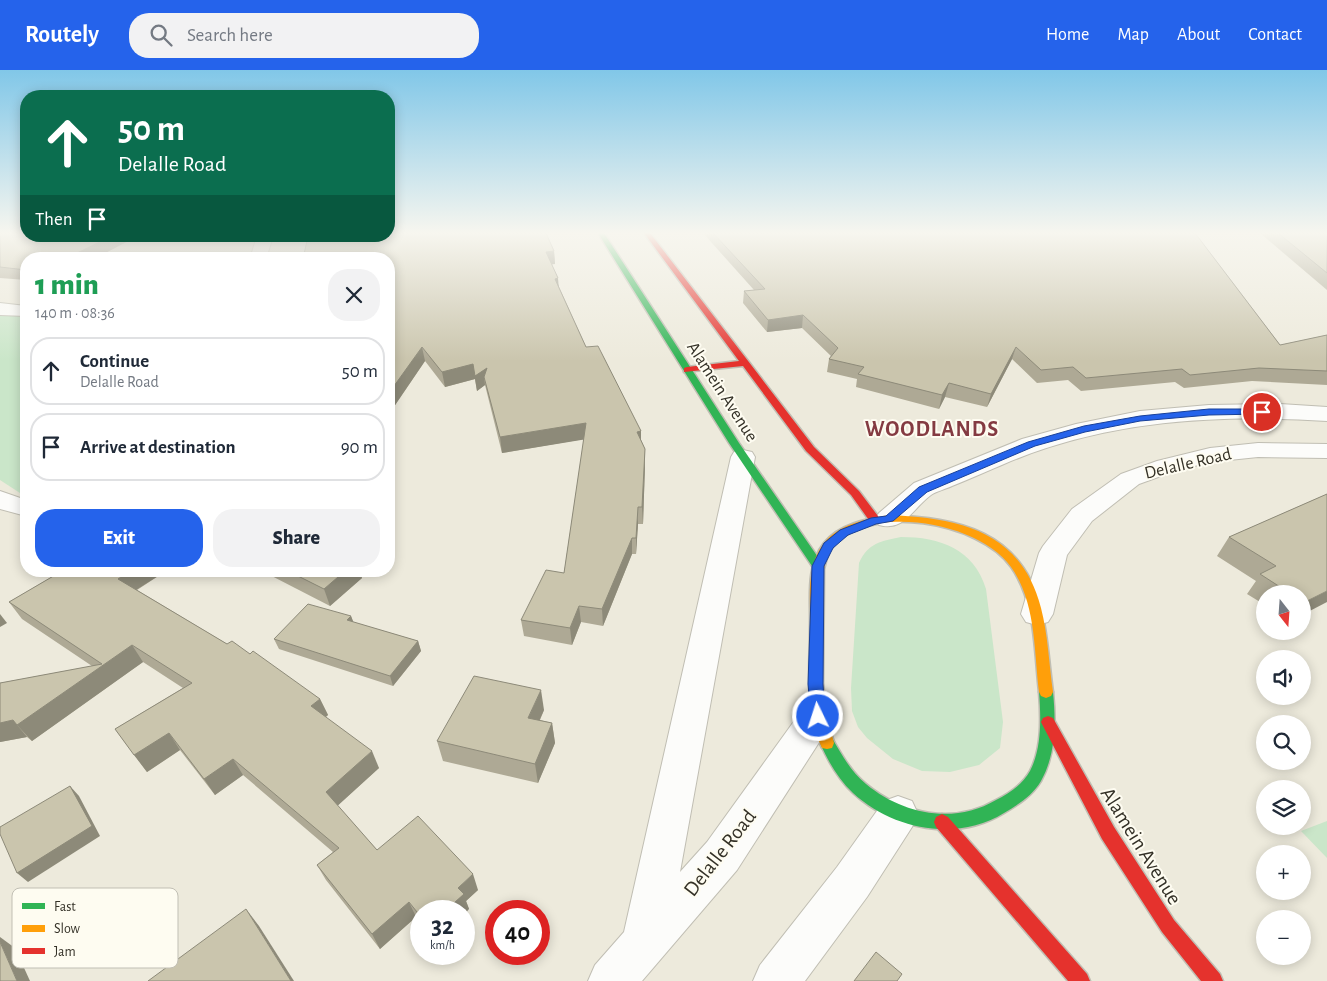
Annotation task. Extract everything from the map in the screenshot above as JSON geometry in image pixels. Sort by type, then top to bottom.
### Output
[{"type":"street","name":"Alamein Avenue","points":[[628,276],[743,457],[818,566]]},
{"type":"street","name":"Alamein Avenue","points":[[679,276],[810,449],[882,520]]},
{"type":"street","points":[[0,309],[20,311]]},
{"type":"street","points":[[687,370],[746,363]]},
{"type":"street","points":[[882,520],[923,489],[1031,444],[1084,429],[1140,418],[1209,412],[1327,414]]},
{"type":"street","name":"Delalle Road","points":[[1037,614],[1053,553],[1082,514],[1130,479],[1166,466],[1210,455],[1258,450],[1327,451]]},
{"type":"street","points":[[644,945],[743,457]]},
{"type":"street","points":[[0,499],[20,507]]},
{"type":"street","points":[[913,519],[942,523],[967,530],[989,540],[1008,554],[1023,574],[1037,614],[1048,722],[1040,761],[1030,784],[1007,804],[981,818],[942,822],[898,814],[869,798],[843,771],[827,746],[818,716],[816,684],[818,566],[828,545],[844,532],[882,520],[913,519]]},
{"type":"street","name":"Delalle Road","points":[[611,981],[722,856],[818,716]]},
{"type":"street","name":"Alamein Avenue","points":[[1048,722],[1108,833],[1168,926],[1213,981]]},
{"type":"street","points":[[776,981],[852,882],[898,814]]},
{"type":"street","points":[[942,822],[1080,981]]},
{"type":"green space","points":[[0,314],[20,316],[20,493],[0,480]]},
{"type":"green space","points":[[901,537],[929,540],[954,548],[973,564],[981,575],[986,589],[1003,722],[1000,748],[979,765],[950,772],[922,771],[893,759],[867,738],[858,727],[852,711],[851,688],[859,563],[871,547],[887,540]]},
{"type":"green space","points":[[1327,821],[1327,858],[1305,835],[1311,835],[1311,827]]},
{"type":"building","points":[[395,276],[557,276],[558,278],[555,279],[586,347],[598,346],[641,431],[637,432],[645,449],[642,507],[638,507],[636,538],[632,538],[602,609],[579,606],[570,628],[521,620],[546,570],[564,573],[586,423],[500,437],[484,377],[487,368],[475,376],[473,364],[442,372],[422,347],[395,385]]},
{"type":"building","points":[[752,276],[1227,276],[1280,345],[1327,335],[1327,371],[1259,368],[1190,375],[1182,369],[1086,378],[1073,367],[1041,370],[1016,347],[991,394],[949,383],[942,395],[858,374],[864,367],[829,359],[838,348],[803,315],[768,320],[744,291],[765,289]]},
{"type":"building","points":[[1327,494],[1327,591],[1311,599],[1311,585],[1277,585],[1260,574],[1276,566],[1229,537]]},
{"type":"building","points":[[52,577],[121,577],[118,579],[227,644],[232,641],[250,654],[253,651],[320,699],[311,706],[372,751],[326,792],[377,850],[418,816],[473,874],[458,888],[464,894],[457,900],[410,900],[410,903],[409,902],[372,934],[317,865],[339,848],[233,759],[204,779],[169,733],[134,755],[115,729],[192,683],[132,645],[17,725],[13,720],[0,723],[0,683],[102,664],[9,602]]},
{"type":"building","points":[[300,577],[338,577],[324,589]]},
{"type":"building","points":[[308,604],[351,616],[347,620],[418,641],[390,676],[274,639]]},
{"type":"building","points":[[474,676],[541,690],[528,718],[552,723],[535,764],[437,741]]},
{"type":"building","points":[[70,786],[92,826],[17,873],[0,834],[0,827]]},
{"type":"building","points":[[246,909],[291,981],[148,981],[166,968],[178,968],[178,959]]},
{"type":"building","points":[[0,942],[17,981],[0,981]]},
{"type":"building","points":[[876,952],[902,974],[897,981],[854,981]]},
{"type":"traffic: fast","points":[[628,276],[734,443],[818,566]]},
{"type":"traffic: fast","points":[[827,743],[840,768],[859,788],[882,805],[907,816],[934,822],[962,821],[988,814],[1013,799],[1030,784],[1036,775],[1041,764],[1046,740],[1046,692]]},
{"type":"traffic: slow","points":[[889,519],[914,520],[961,528],[981,536],[999,547],[1015,563],[1027,583],[1035,608],[1046,692]]},
{"type":"traffic: slow","points":[[827,743],[819,713],[816,683],[816,587],[820,561],[828,545],[851,528],[889,519]]},
{"type":"traffic: jam","points":[[679,276],[810,449],[855,493],[875,520]]},
{"type":"traffic: jam","points":[[687,370],[746,363]]},
{"type":"traffic: jam","points":[[1048,722],[1108,833],[1168,926],[1213,981]]},
{"type":"traffic: jam","points":[[942,822],[1080,981]]},
{"type":"district","name":"WOODLANDS","points":[[932,429]]},
{"type":"route","points":[[818,716],[816,684],[818,566],[828,545],[844,532],[874,520],[889,519],[923,489],[1031,444],[1084,429],[1140,418],[1209,412],[1262,412]]}]
